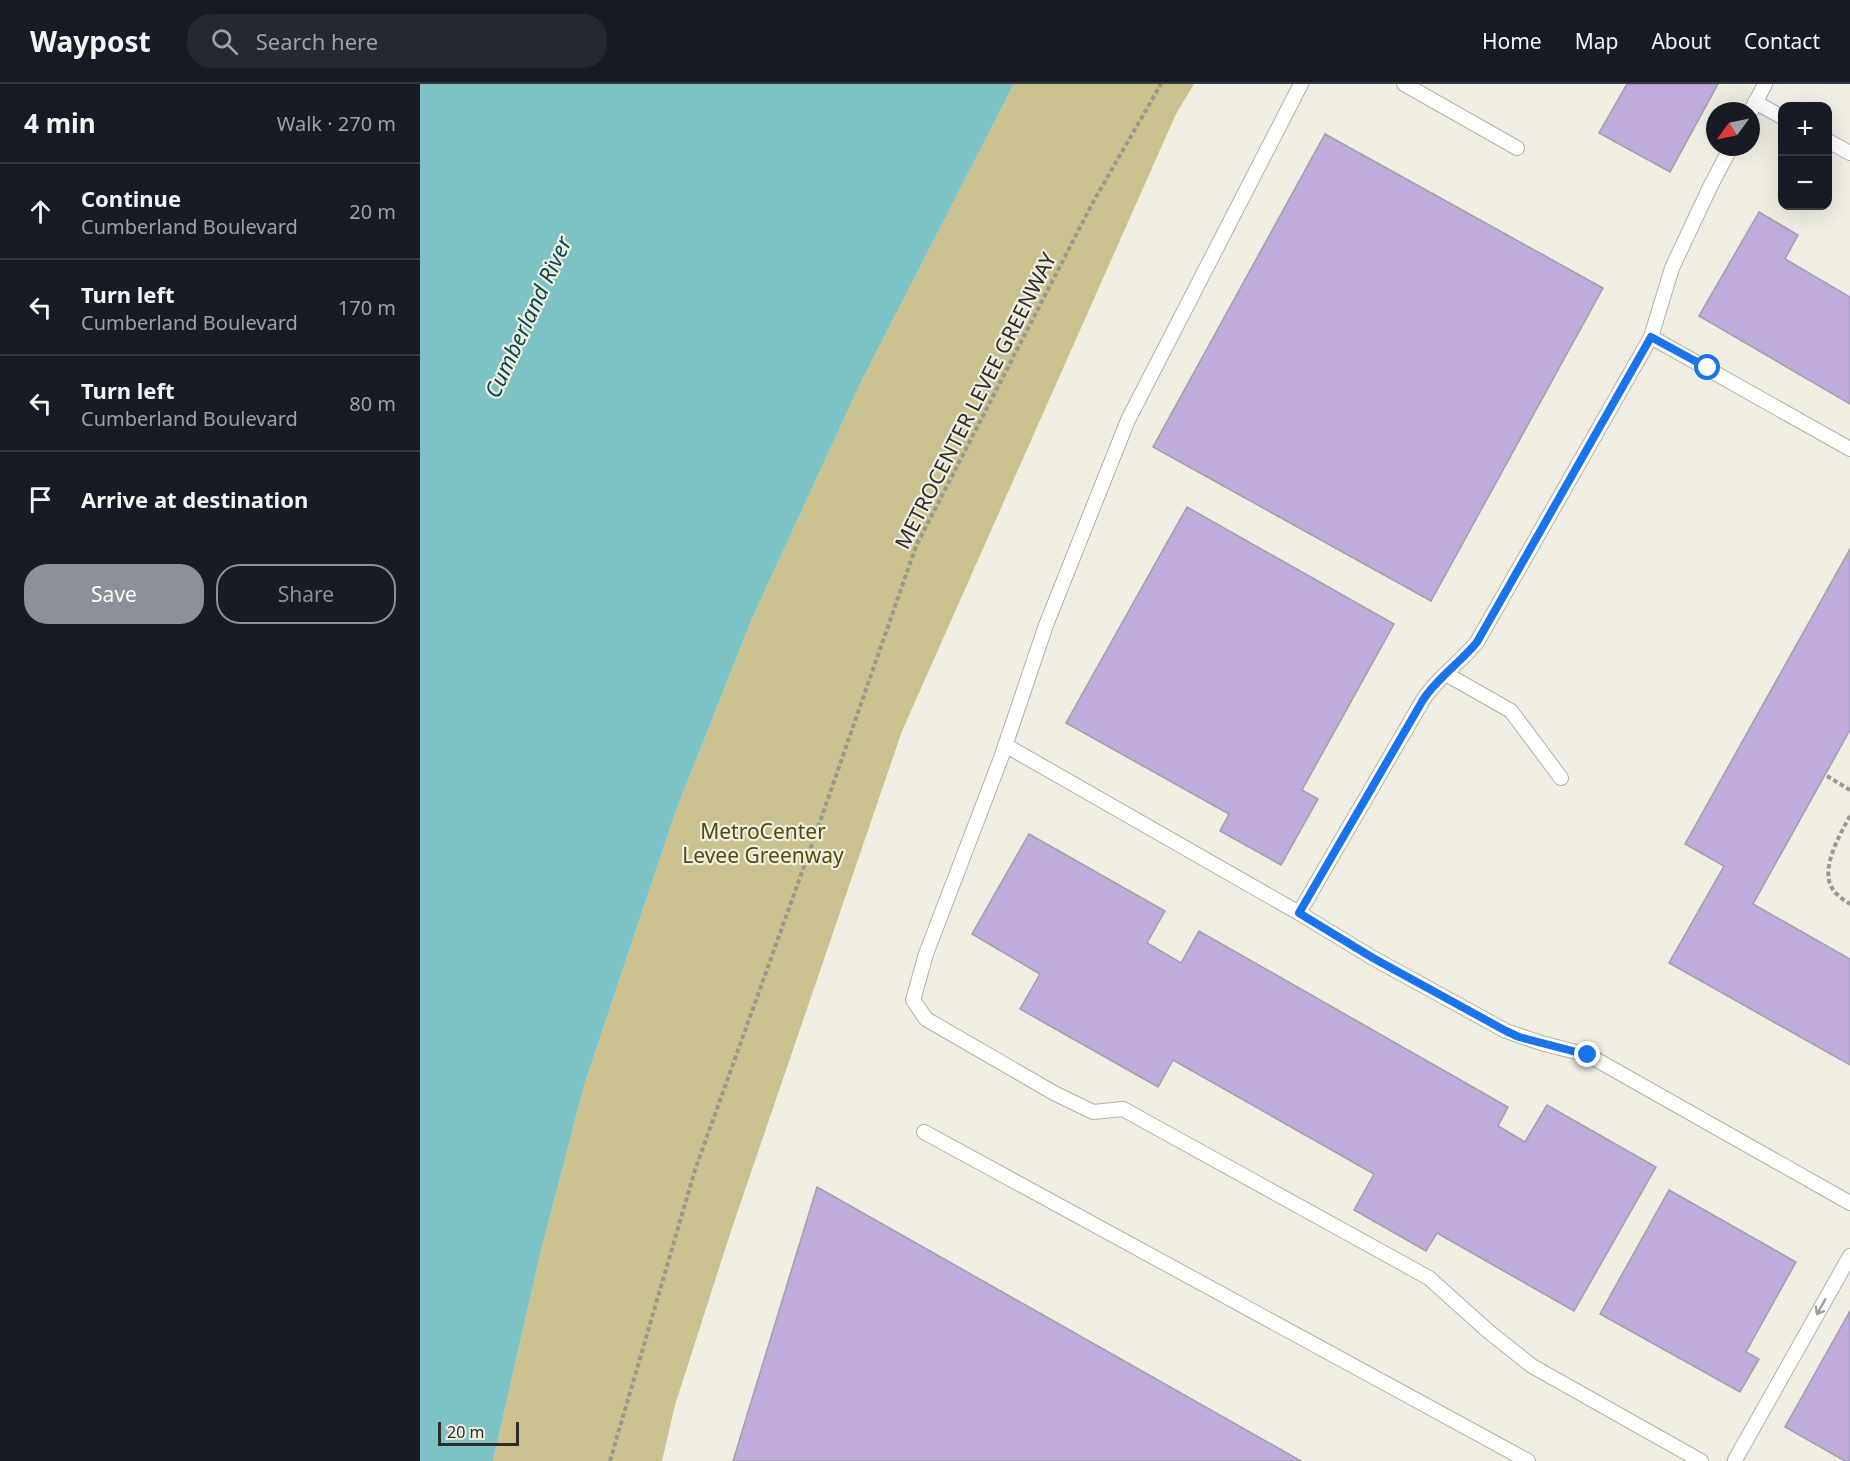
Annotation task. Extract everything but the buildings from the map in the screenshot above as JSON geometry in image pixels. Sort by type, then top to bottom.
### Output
[{"type":"lane","points":[[1301,84],[1128,420],[1046,625],[1005,745],[924,963],[913,1000],[926,1019],[1054,1093],[1093,1112],[1123,1109],[1428,1278],[1532,1366],[1701,1461]]},
{"type":"lane","points":[[1404,84],[1516,148]]},
{"type":"lane","points":[[1756,102],[1765,84]]},
{"type":"lane","points":[[1760,109],[1778,116]]},
{"type":"lane","points":[[1832,144],[1850,153]]},
{"type":"lane","points":[[1299,913],[1431,687],[1458,664],[1477,642],[1651,337],[1672,268],[1726,156]]},
{"type":"lane","points":[[1651,337],[1850,449]]},
{"type":"lane","points":[[1446,674],[1511,711],[1561,778]]},
{"type":"lane","points":[[1005,745],[1299,913],[1373,958],[1506,1031],[1519,1037],[1588,1055],[1850,1203]]},
{"type":"lane","points":[[924,1132],[1528,1461]]},
{"type":"lane","points":[[1735,1461],[1850,1256]]},
{"type":"path","name":"METROCENTER LEVEE GREENWAY","points":[[610,1461],[695,1170],[916,546],[1092,204],[1161,84]]},
{"type":"path","points":[[1827,777],[1850,789]]},
{"type":"path","points":[[1850,816],[1828,868],[1832,888],[1850,904]]},
{"type":"green space","name":"MetroCenter Levee Greenway","points":[[1014,84],[1194,84],[1176,114],[902,731],[731,1231],[675,1405],[662,1461],[493,1461],[540,1255],[584,1086],[676,811],[751,621],[861,382]]},
{"type":"water","name":"Cumberland River","points":[[420,84],[1014,84],[861,382],[751,621],[676,811],[584,1086],[540,1255],[493,1461],[420,1461]]},
{"type":"route","points":[[1588,1055],[1519,1037],[1506,1031],[1373,958],[1299,913],[1431,687],[1458,664],[1477,642],[1651,337],[1708,368]]}]
